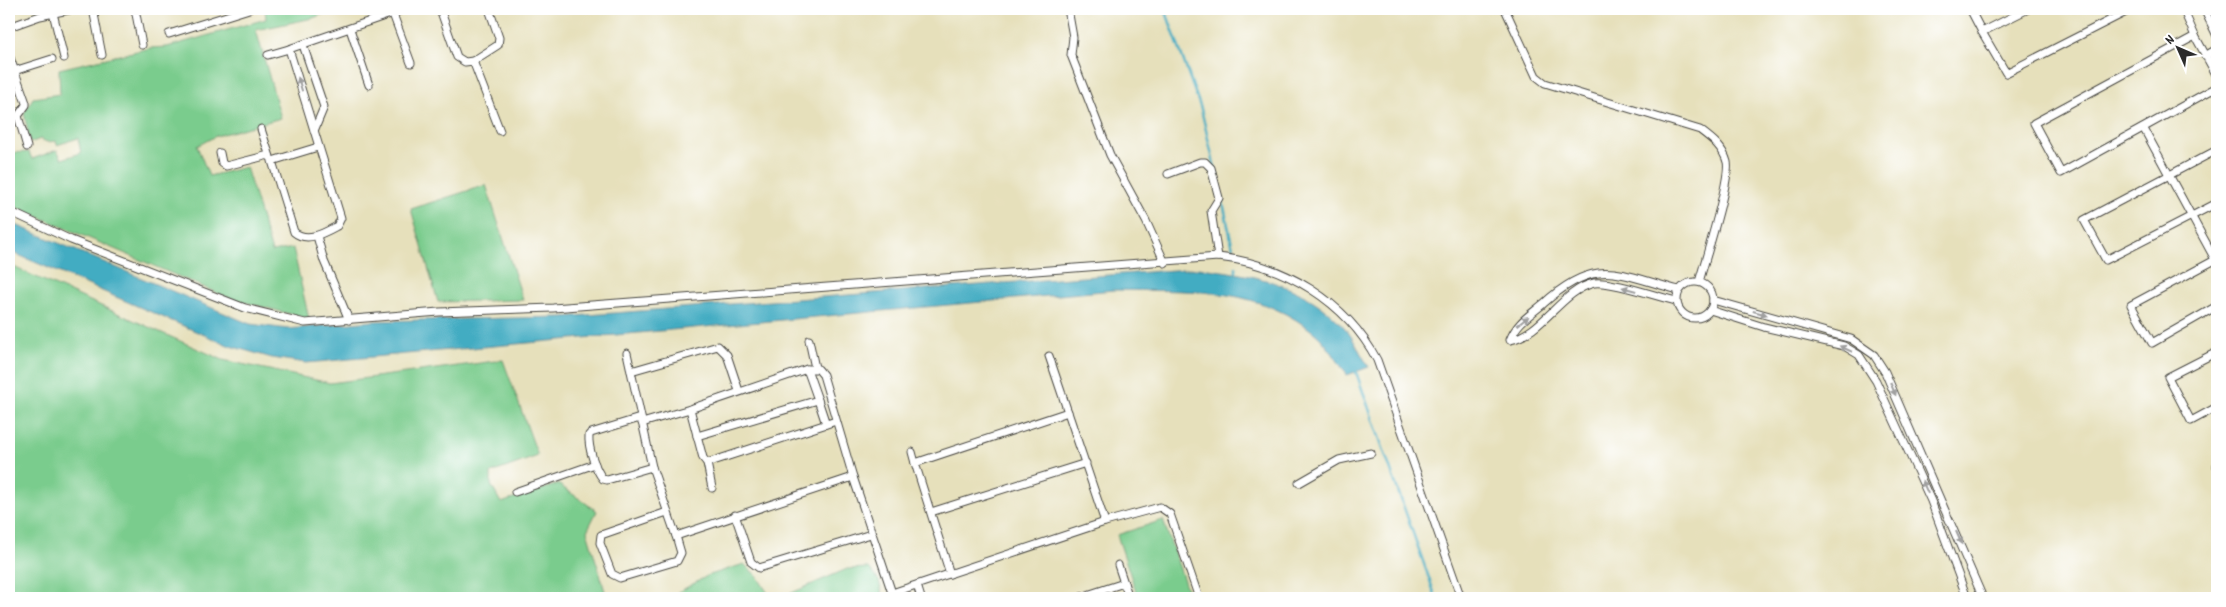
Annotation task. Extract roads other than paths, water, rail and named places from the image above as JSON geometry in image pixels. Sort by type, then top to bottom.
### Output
[{"type":"street","points":[[9,27],[53,13],[73,9]]},
{"type":"street","points":[[93,9],[102,54]]},
{"type":"street","points":[[135,9],[142,45]]},
{"type":"street","points":[[169,34],[249,9]]},
{"type":"street","points":[[268,55],[303,45],[406,9]]},
{"type":"street","points":[[440,9],[457,57],[465,62],[473,61],[498,45],[499,38],[488,9]]},
{"type":"street","points":[[1068,9],[1073,37],[1071,55],[1110,155],[1146,221],[1165,263]]},
{"type":"street","points":[[1504,9],[1536,76],[1545,83],[1700,130],[1714,140],[1722,150],[1728,172],[1698,282]]},
{"type":"street","points":[[1970,9],[2006,73],[2132,9]]},
{"type":"street","points":[[1982,32],[2028,9]]},
{"type":"street","points":[[2184,9],[2194,36],[2205,56],[2215,65],[2217,76]]},
{"type":"street","points":[[2204,9],[2217,36]]},
{"type":"street","points":[[53,13],[64,58]]},
{"type":"street","points":[[394,14],[410,63]]},
{"type":"street","points":[[350,29],[369,85]]},
{"type":"street","points":[[2194,36],[2034,123],[2061,173],[2217,88]]},
{"type":"street","points":[[303,45],[324,107],[314,131]]},
{"type":"street","points":[[261,129],[294,232],[304,237],[317,236],[337,226],[341,221],[289,49]]},
{"type":"street","points":[[2205,56],[2217,49]]},
{"type":"street","points":[[9,55],[26,105],[18,116],[27,147]]},
{"type":"street","points":[[12,67],[52,59]]},
{"type":"street","points":[[473,61],[500,131]]},
{"type":"street","points":[[2144,129],[2216,262],[2131,305],[2152,343],[2217,306]]},
{"type":"street","points":[[220,153],[222,163],[226,166],[318,147]]},
{"type":"street","points":[[2217,150],[2084,220],[2106,260],[2217,203]]},
{"type":"street","points":[[1168,174],[1200,162],[1205,162],[1212,168],[1219,198],[1210,212],[1218,257]]},
{"type":"street","points":[[9,211],[71,240],[245,308],[305,323],[438,312],[562,308],[1165,263],[1218,257],[1253,263],[1271,269],[1311,289],[1343,312],[1363,335],[1377,360],[1461,598]]},
{"type":"street","points":[[317,236],[324,261],[349,320]]},
{"type":"street","points":[[1676,301],[1607,283],[1594,283],[1558,306],[1521,338],[1510,340],[1516,326],[1566,285],[1596,272],[1619,272],[1679,290]]},
{"type":"street","points":[[1690,282],[1698,282],[1707,286],[1713,300],[1710,310],[1702,317],[1690,318],[1680,312],[1676,301],[1679,290],[1690,282]]},
{"type":"street","points":[[1713,300],[1851,339],[1874,355],[1886,372],[1983,598]]},
{"type":"street","points":[[1710,310],[1764,327],[1844,346],[1858,356],[1876,381],[1931,501],[1967,598]]},
{"type":"street","points":[[809,340],[811,369],[826,424]]},
{"type":"street","points":[[631,371],[715,345],[721,347],[727,355],[739,392]]},
{"type":"street","points":[[627,352],[652,467],[681,552],[677,561],[620,578],[612,574],[600,543],[601,535],[667,512]]},
{"type":"street","points":[[2217,352],[2168,377],[2191,421],[2217,406]]},
{"type":"street","points":[[1049,356],[1105,522]]},
{"type":"street","points":[[652,467],[607,480],[601,476],[595,464],[589,435],[690,410],[811,369],[823,375],[853,477],[892,594],[1105,522],[1160,507],[1170,514],[1199,598]]},
{"type":"street","points":[[697,436],[818,400]]},
{"type":"street","points":[[690,410],[703,458],[707,463],[712,488]]},
{"type":"street","points":[[915,463],[1068,412]]},
{"type":"street","points":[[707,463],[836,420]]},
{"type":"street","points":[[912,452],[950,574]]},
{"type":"street","points":[[1299,483],[1339,460],[1370,453]]},
{"type":"street","points":[[931,512],[1086,463]]},
{"type":"street","points":[[515,492],[595,464]]},
{"type":"street","points":[[676,536],[853,477]]},
{"type":"street","points":[[735,515],[751,562],[759,568],[871,534]]},
{"type":"street","points":[[1118,565],[1129,598]]},
{"type":"street","points":[[1078,598],[1124,583]]},
{"type":"street","points":[[917,586],[920,598]]},
{"type":"water","points":[[9,222],[250,324],[288,329],[373,321],[562,317],[1200,268],[1260,278],[1278,284],[1313,301],[1330,313],[1345,328],[1369,367],[1347,375],[1330,350],[1308,328],[1285,314],[1239,297],[1191,291],[1114,290],[306,363],[272,358],[230,346],[9,251]]},
{"type":"waterway","points":[[1165,9],[1201,109],[1218,181]]},
{"type":"waterway","points":[[1222,198],[1234,253]]},
{"type":"waterway","points":[[1236,267],[1236,272]]},
{"type":"waterway","points":[[1356,372],[1436,598]]}]
